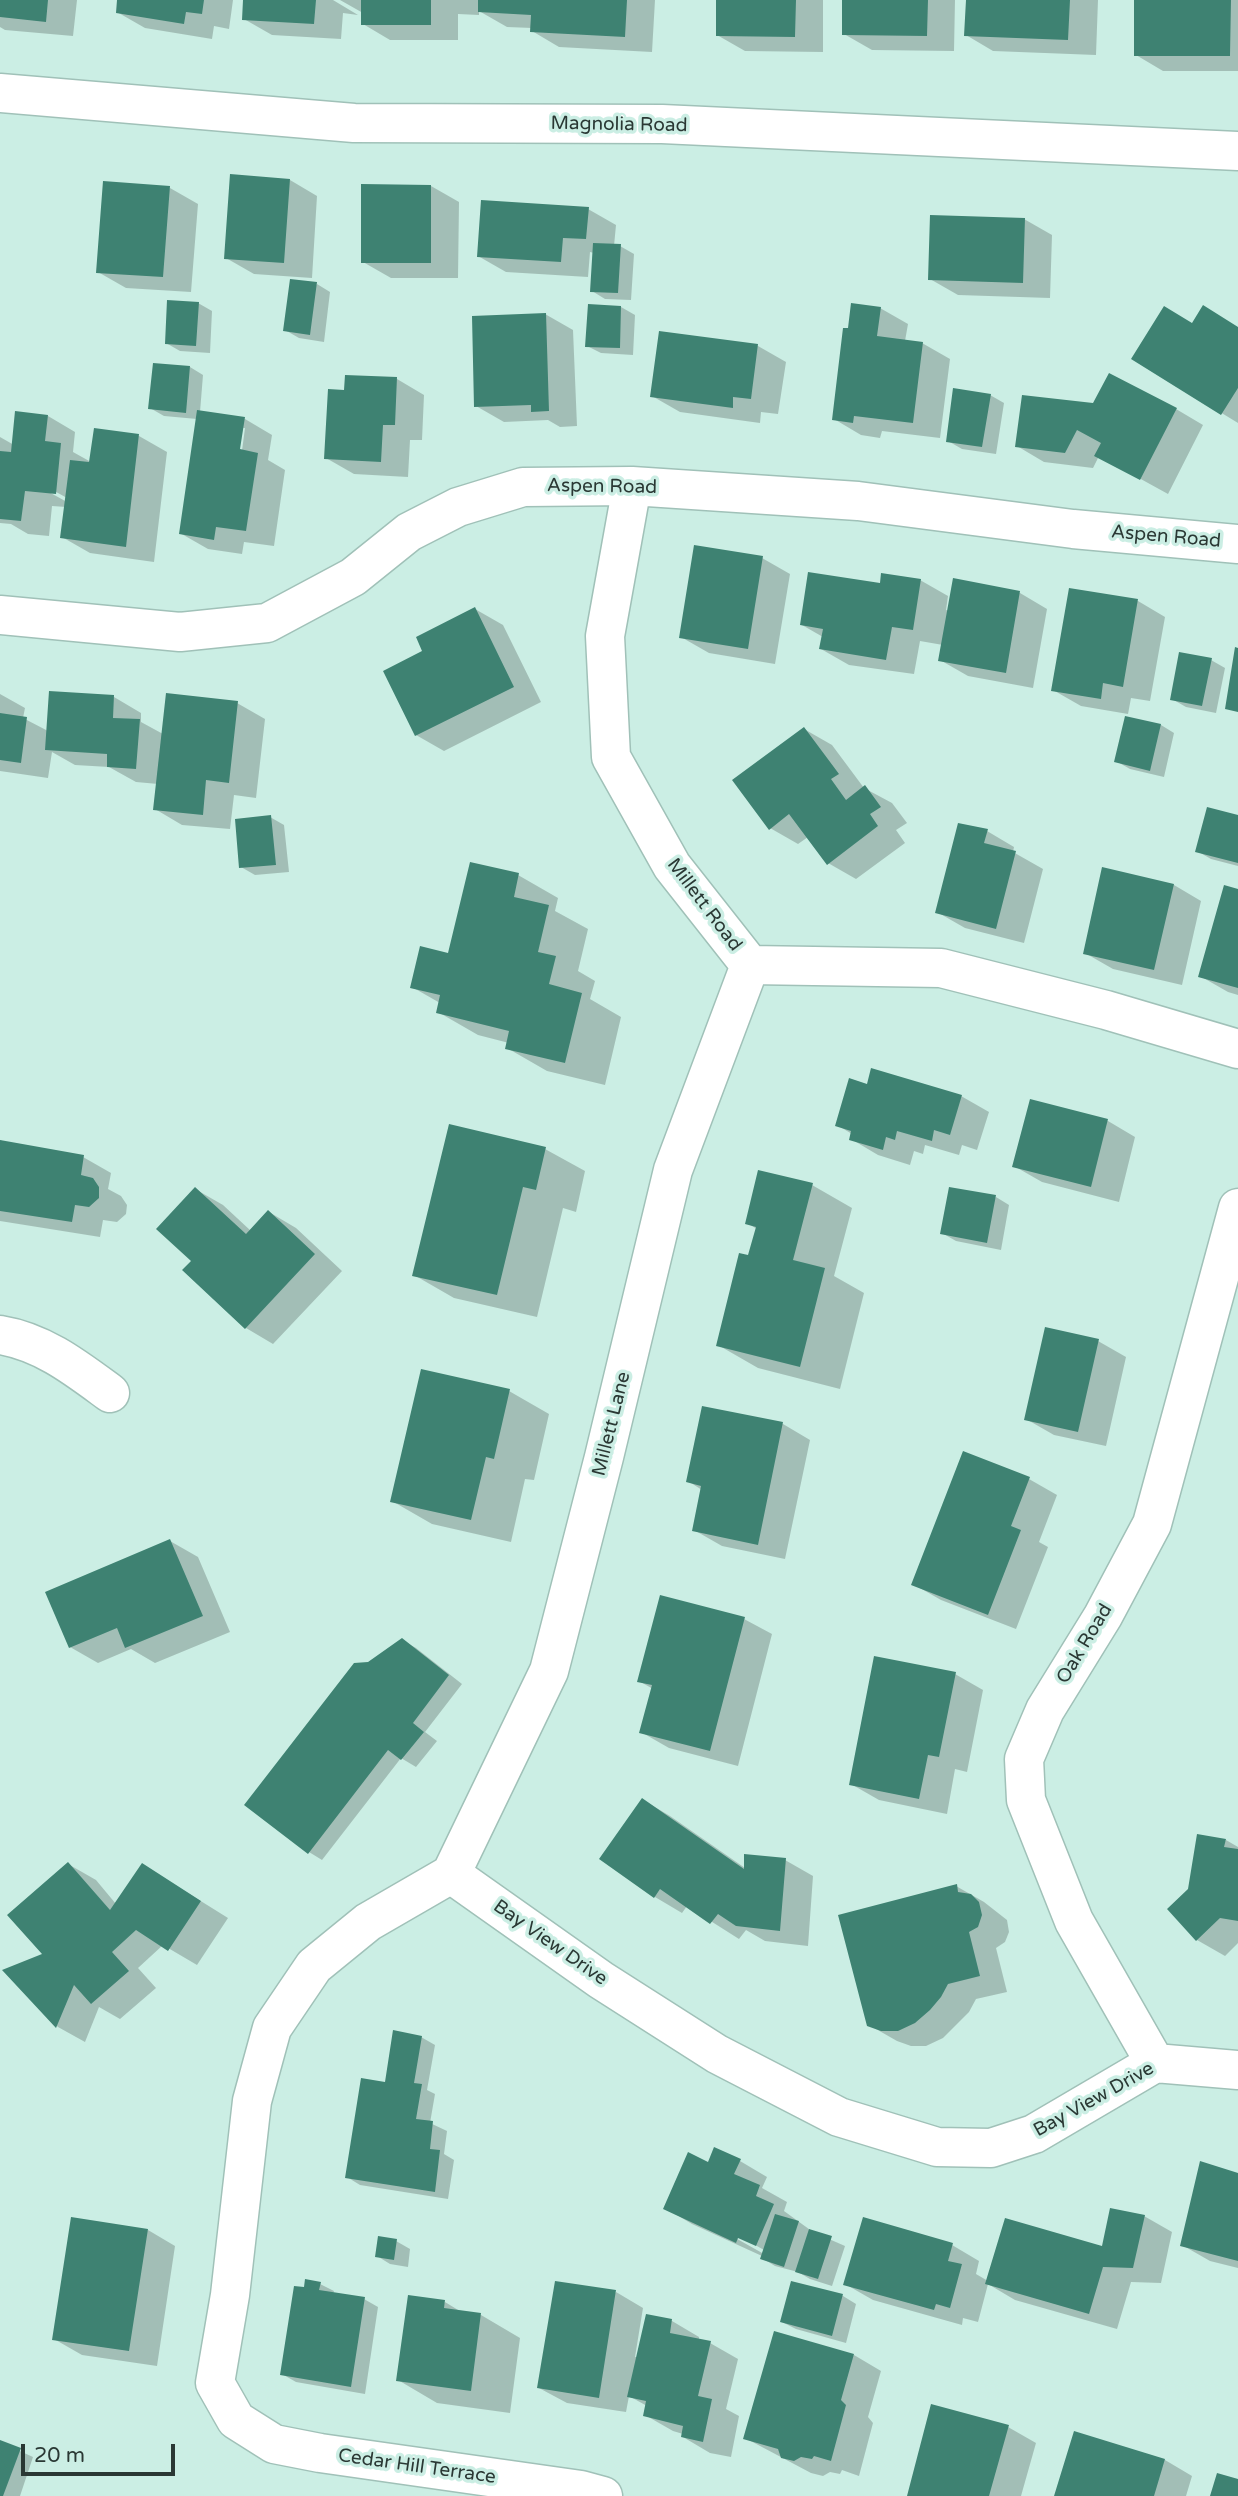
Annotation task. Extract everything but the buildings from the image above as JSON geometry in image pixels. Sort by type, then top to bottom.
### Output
[{"type":"street","name":"Magnolia Road","points":[[0,93],[354,123],[662,124],[1238,151]]},
{"type":"street","name":"Aspen Road","points":[[0,615],[180,632],[267,623],[353,577],[410,532],[458,507],[523,487],[632,486],[858,501],[1073,529],[1238,544]]},
{"type":"street","name":"Millett Road","points":[[632,486],[605,636],[611,757],[672,866],[750,965],[941,968],[1106,1010],[1238,1049]]},
{"type":"street","name":"Millett Lane","points":[[450,1874],[549,1671],[673,1170],[750,965]]},
{"type":"street","name":"Oak Road","points":[[1155,2063],[1074,1921],[1026,1800],[1024,1759],[1045,1710],[1103,1616],[1152,1524],[1238,1208]]},
{"type":"street","points":[[0,1335],[22,1339],[64,1359],[110,1393]]},
{"type":"street","name":"Bay View Drive","points":[[450,1874],[601,1980],[717,2054],[838,2118],[937,2147],[991,2148],[1034,2134],[1155,2063],[1238,2070]]},
{"type":"street","name":"Cedar Hill Terrace","points":[[450,1874],[368,1922],[314,1966],[272,2028],[252,2101],[230,2295],[215,2383],[236,2420],[274,2444],[333,2455],[581,2490],[603,2496]]}]
